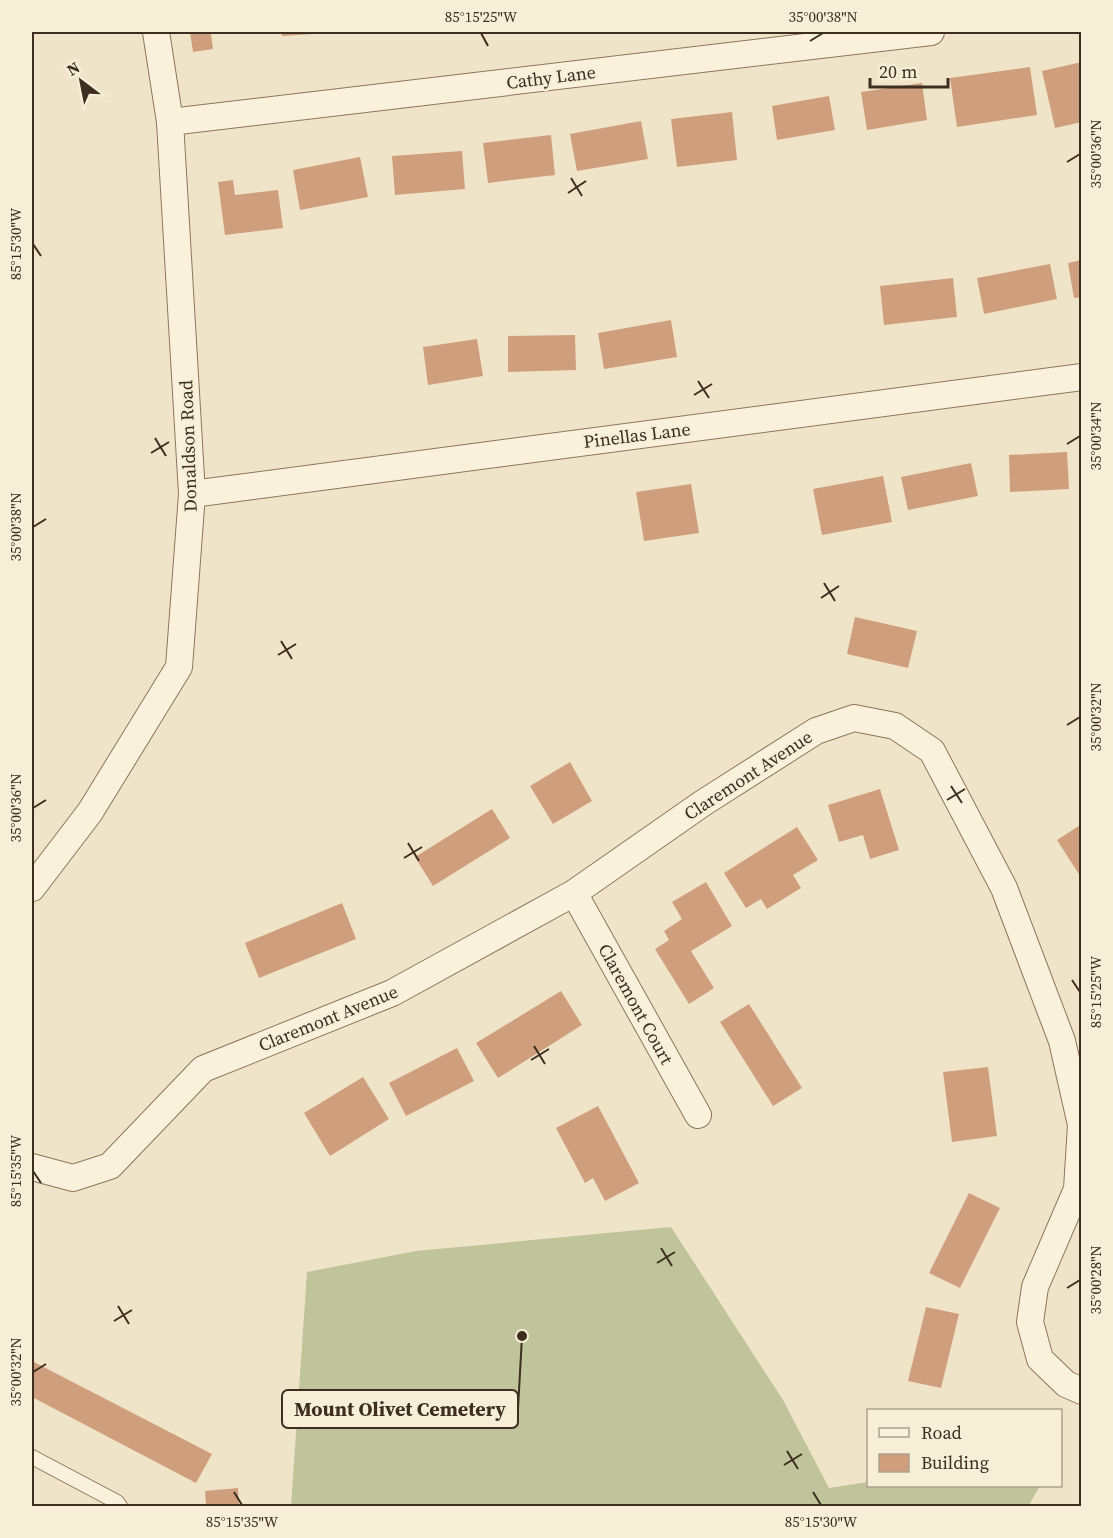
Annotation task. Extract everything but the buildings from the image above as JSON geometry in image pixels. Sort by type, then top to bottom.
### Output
[{"type":"street","name":"Donaldson Road","points":[[32,888],[90,812],[179,667],[192,494],[170,122],[156,32]]},
{"type":"street","name":"Cathy Lane","points":[[170,122],[931,32]]},
{"type":"street","name":"Pinellas Lane","points":[[192,494],[1082,377]]},
{"type":"street","name":"Claremont Avenue","points":[[32,1167],[73,1178],[110,1166],[203,1069],[392,993],[574,893],[703,803],[816,731],[854,718],[895,726],[932,751],[1004,888],[1062,1041],[1081,1125],[1077,1189],[1035,1287],[1030,1322],[1040,1359],[1066,1384],[1082,1390]]},
{"type":"street","name":"Claremont Court","points":[[574,893],[698,1115]]},
{"type":"lane","points":[[32,1457],[117,1502],[120,1506]]},
{"type":"green space","points":[[671,1227],[783,1400],[829,1488],[867,1482],[867,1487],[1039,1487],[1030,1503],[1031,1506],[291,1506],[307,1272],[416,1251]]},
{"type":"place","name":"Mount Olivet Cemetery","points":[[522,1336]]}]
